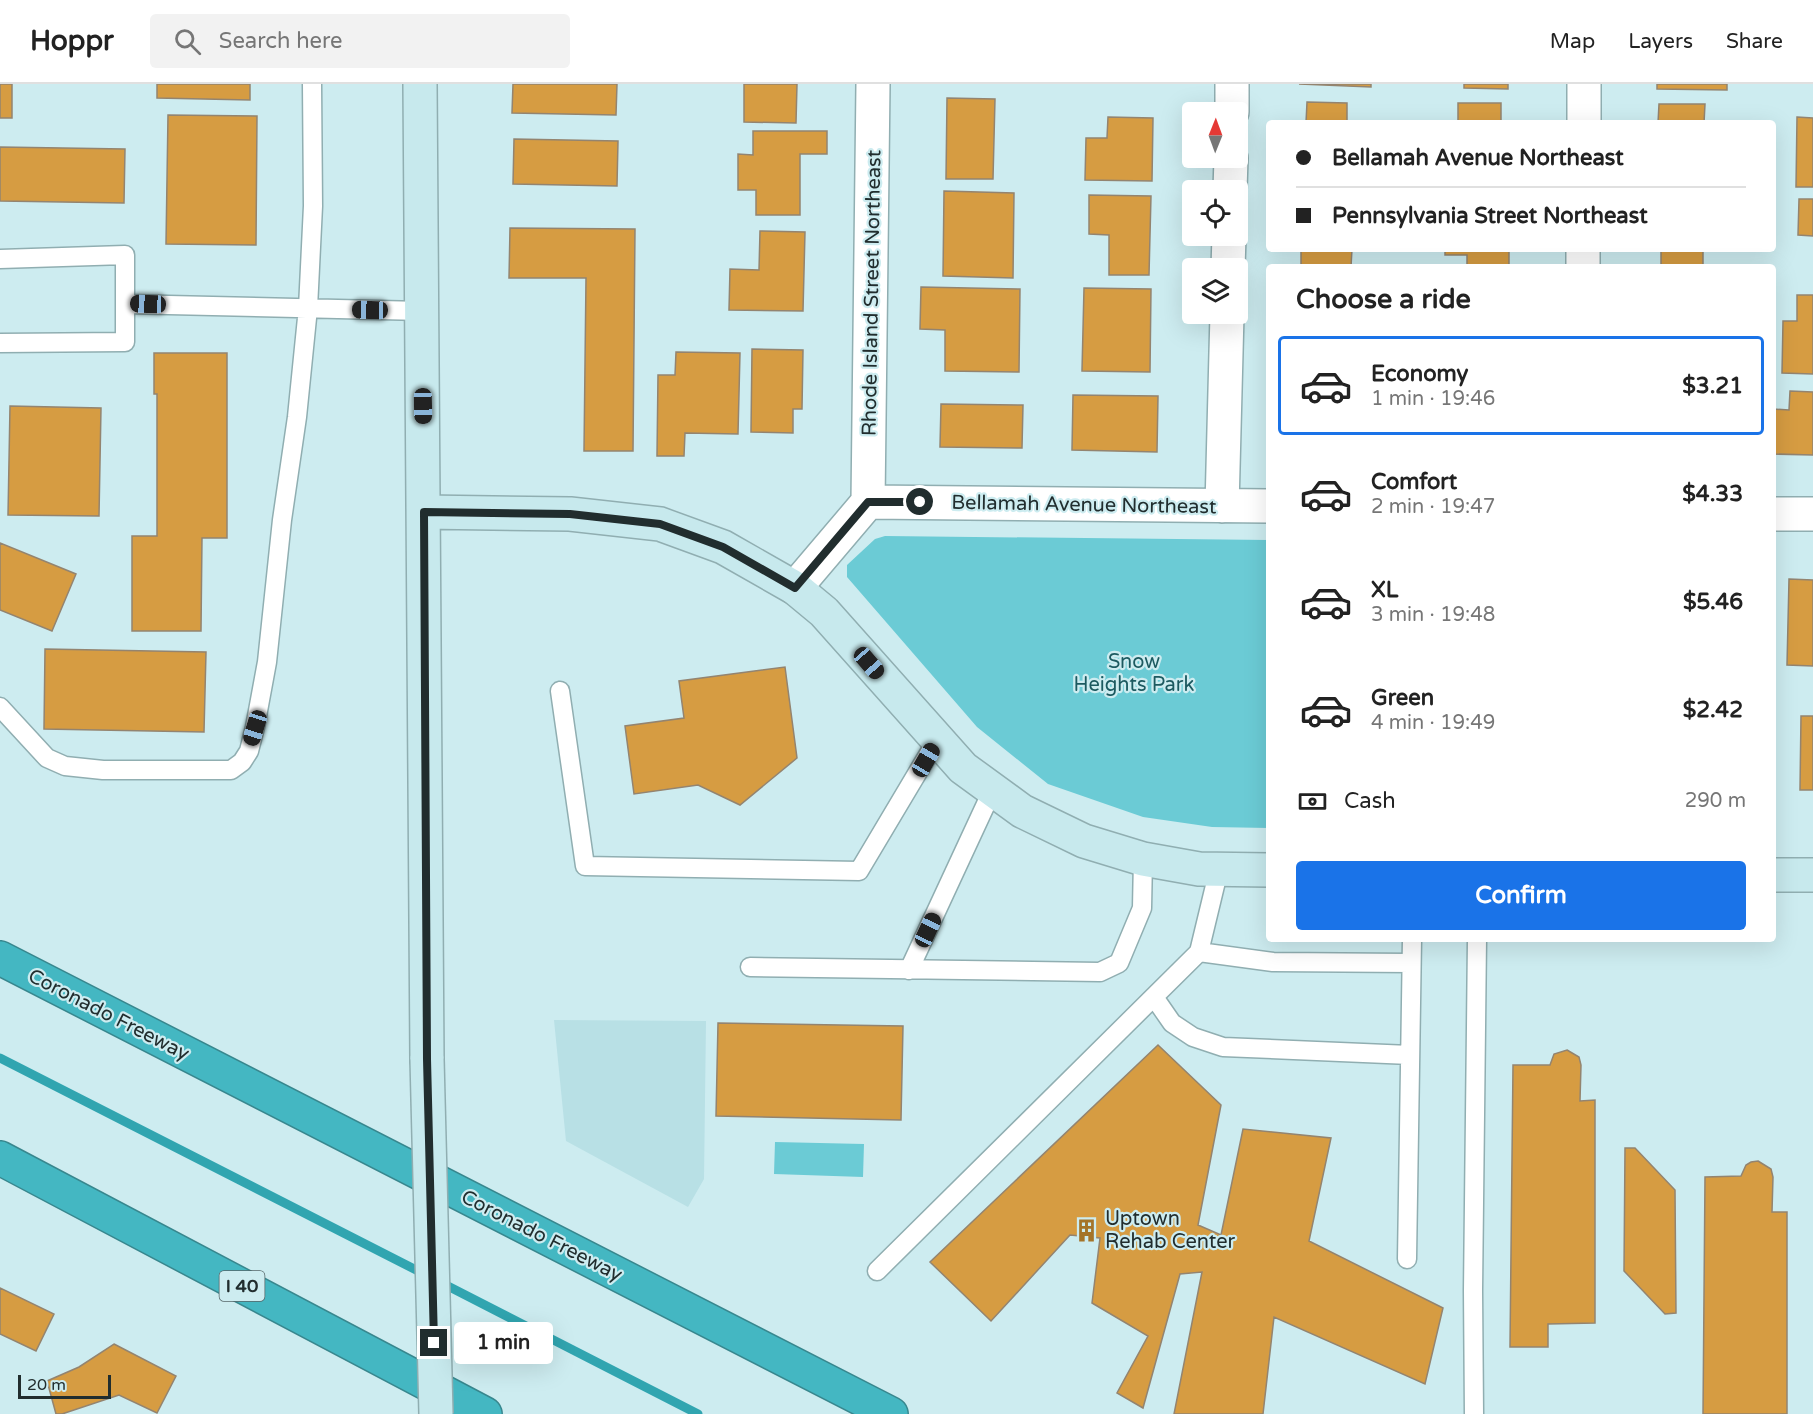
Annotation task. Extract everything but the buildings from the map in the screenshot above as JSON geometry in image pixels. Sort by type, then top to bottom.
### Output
[{"type":"highway","name":"Coronado Freeway","points":[[0,958],[891,1414]]},
{"type":"highway","name":"I 40","points":[[0,1158],[485,1414]]},
{"type":"street","points":[[420,84],[427,1059],[436,1414]]},
{"type":"street","name":"Rhode Island Street Northeast","points":[[868,502],[873,84]]},
{"type":"street","points":[[1232,84],[1232,102]]},
{"type":"street","points":[[1584,84],[1584,120]]},
{"type":"street","points":[[1222,506],[1227,324]]},
{"type":"street","points":[[795,588],[868,502]]},
{"type":"street","name":"Bellamah Avenue Northeast","points":[[868,502],[1266,506]]},
{"type":"street","points":[[424,512],[570,514],[660,524],[723,547],[795,588],[824,612],[963,768],[1022,811],[1084,841],[1143,859],[1199,869],[1266,870]]},
{"type":"street","points":[[1776,514],[1813,514]]},
{"type":"street","points":[[1776,875],[1813,875]]},
{"type":"lane","points":[[0,707],[47,758],[65,766],[103,770],[231,770],[242,762],[249,751],[267,662],[308,308],[313,206],[312,84]]},
{"type":"lane","points":[[0,259],[124,255],[125,304],[125,342],[0,343]]},
{"type":"lane","points":[[125,304],[422,311]]},
{"type":"lane","points":[[560,691],[585,866],[859,871],[937,740]]},
{"type":"lane","points":[[909,970],[993,789]]},
{"type":"lane","points":[[750,967],[1100,972],[1119,963],[1142,908],[1143,859]]},
{"type":"lane","points":[[877,1271],[1199,952],[1219,869]]},
{"type":"lane","points":[[1407,1259],[1412,942]]},
{"type":"lane","points":[[1474,1414],[1477,942]]},
{"type":"lane","points":[[1199,952],[1273,962],[1412,963]]},
{"type":"lane","points":[[1154,997],[1172,1023],[1193,1037],[1223,1047],[1410,1055]]},
{"type":"shaded area","points":[[554,1020],[706,1021],[704,1179],[688,1207],[566,1141]]},
{"type":"green space","name":"Snow Heights Park","points":[[885,536],[1266,540],[1266,828],[1212,827],[1143,817],[1048,784],[977,727],[847,577],[847,565],[875,539]]},
{"type":"green space","points":[[775,1142],[864,1144],[863,1177],[774,1174]]},
{"type":"waterway","points":[[0,1058],[426,1275]]},
{"type":"waterway","points":[[438,1281],[698,1414]]},
{"type":"place","name":"Uptown Rehab Center","points":[[1087,1230]]},
{"type":"route","points":[[434,1343],[427,1059],[424,512],[570,514],[660,524],[723,547],[795,588],[868,502],[920,502]]}]
